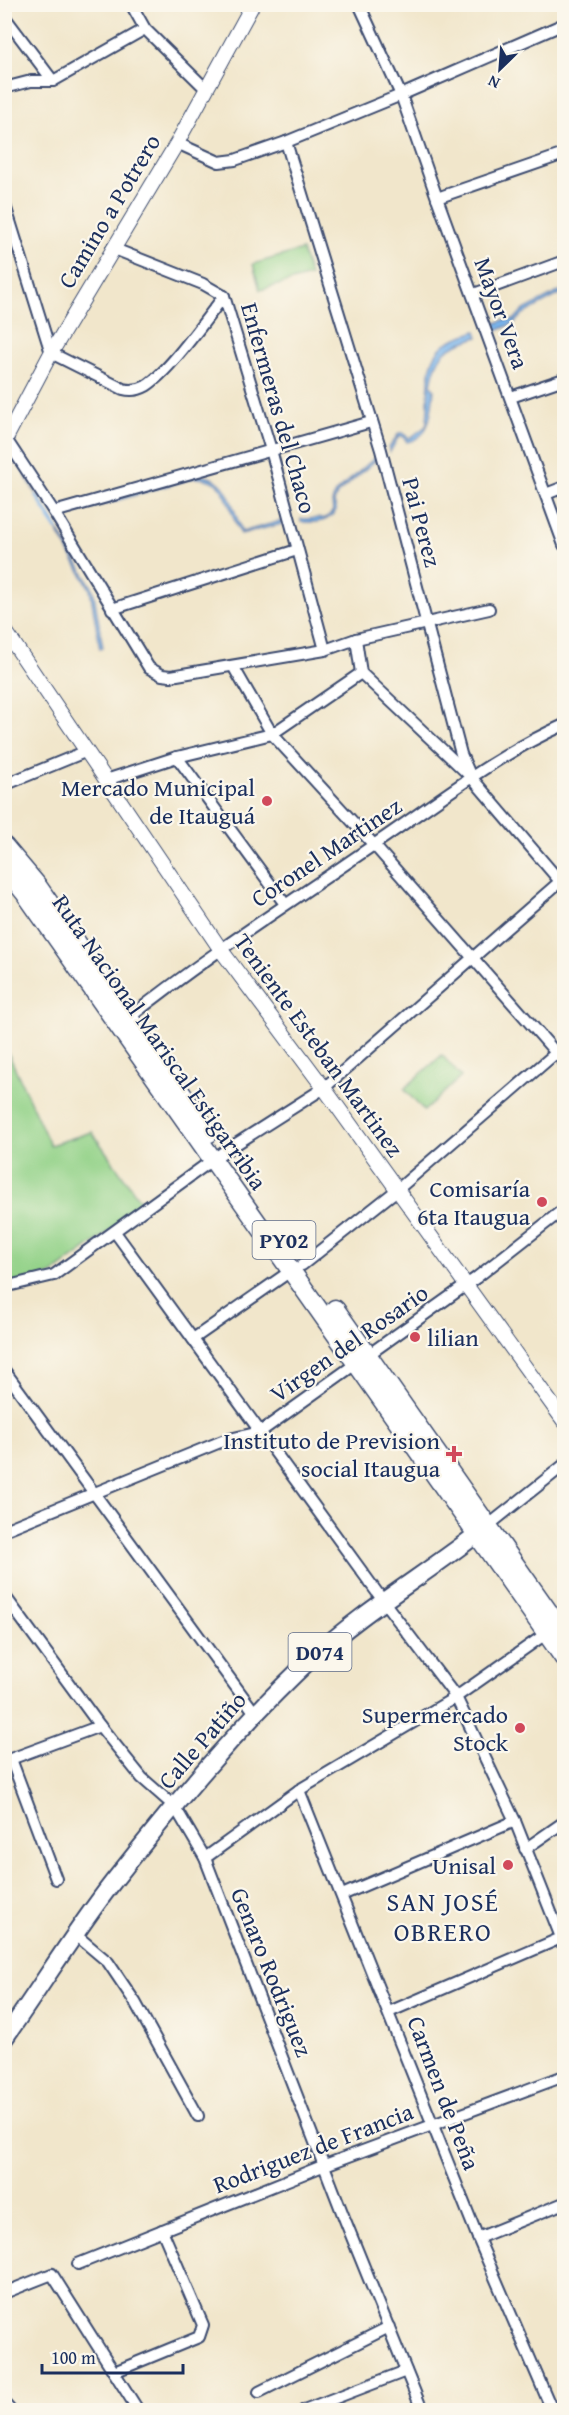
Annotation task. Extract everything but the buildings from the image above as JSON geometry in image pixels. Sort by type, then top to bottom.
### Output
[{"type":"highway","name":"Ruta Nacional Mariscal Estigarribia","points":[[4,846],[36,884],[124,1022],[217,1156],[484,1529],[558,1628],[564,1658]]},
{"type":"highway","name":"Ruta Nacional Mariscal Estigarribia","points":[[4,867],[124,1022]]},
{"type":"main road","name":"Calle Patiño","points":[[4,2038],[112,1883],[255,1713],[314,1656],[484,1529]]},
{"type":"street","points":[[131,4],[145,29],[206,89]]},
{"type":"street","name":"Camino a Potrero","points":[[5,440],[51,353],[177,143],[253,4]]},
{"type":"street","name":"Mayor Vera","points":[[359,4],[401,95],[564,545]]},
{"type":"street","points":[[4,16],[53,81]]},
{"type":"street","points":[[177,143],[219,162],[235,160],[286,142],[401,95],[564,24]]},
{"type":"street","points":[[4,88],[31,81],[53,81],[145,29]]},
{"type":"street","name":"Pai Perez","points":[[286,142],[381,450],[461,754],[471,777],[563,882]]},
{"type":"street","points":[[437,198],[564,154]]},
{"type":"street","points":[[4,202],[51,353],[123,389],[131,391],[147,385],[175,357],[224,296]]},
{"type":"street","name":"Enfermeras del Chaco","points":[[112,248],[203,284],[224,296],[271,450],[325,650]]},
{"type":"street","points":[[474,294],[564,261]]},
{"type":"street","points":[[511,397],[564,379]]},
{"type":"street","points":[[54,512],[371,422]]},
{"type":"street","points":[[5,440],[54,512],[153,672],[171,676],[325,650],[356,639],[489,609]]},
{"type":"street","points":[[546,494],[564,487]]},
{"type":"street","points":[[112,609],[297,550]]},
{"type":"street","name":"Teniente Esteban Martinez","points":[[4,629],[220,950],[324,1088],[564,1421]]},
{"type":"street","points":[[356,639],[361,673],[471,777]]},
{"type":"street","points":[[233,666],[272,734],[473,957],[561,1049],[564,1062]]},
{"type":"street","points":[[106,780],[177,757],[272,734],[361,673]]},
{"type":"street","name":"Coronel Martinez","points":[[124,1022],[285,904],[471,777],[530,740],[564,726]]},
{"type":"street","points":[[4,785],[87,752]]},
{"type":"street","points":[[177,757],[285,904]]},
{"type":"street","points":[[4,1287],[54,1275],[217,1156],[324,1088],[473,957],[563,882]]},
{"type":"street","points":[[193,1339],[297,1267],[397,1190],[561,1049]]},
{"type":"street","name":"Virgen del Rosario","points":[[4,1530],[225,1440],[260,1432],[465,1286],[564,1209]]},
{"type":"street","points":[[115,1232],[384,1602],[456,1697],[515,1821],[563,1942],[389,2012]]},
{"type":"street","points":[[4,1370],[255,1713]]},
{"type":"street","points":[[484,1529],[564,1465]]},
{"type":"street","name":"Genaro Rodriguez","points":[[4,1595],[100,1726],[142,1778],[175,1807],[205,1858],[345,2220],[422,2410]]},
{"type":"street","points":[[205,1858],[299,1790],[456,1697],[558,1628]]},
{"type":"street","points":[[56,1879],[8,1760],[100,1726]]},
{"type":"street","name":"Carmen de Peña","points":[[299,1790],[478,2238],[552,2410]]},
{"type":"street","points":[[342,1895],[515,1821]]},
{"type":"street","points":[[525,1849],[564,1822]]},
{"type":"street","points":[[76,1935],[108,1962],[130,1994],[198,2116]]},
{"type":"street","name":"Rodriguez de Francia","points":[[78,2264],[325,2165],[564,2076]]},
{"type":"street","points":[[478,2238],[564,2203]]},
{"type":"street","points":[[114,2372],[199,2337],[202,2331],[203,2325],[162,2230]]},
{"type":"street","points":[[4,2293],[52,2274],[138,2410]]},
{"type":"street","points":[[259,2392],[388,2327]]},
{"type":"street","points":[[305,2410],[406,2371]]},
{"type":"street","points":[[4,2403],[10,2410]]},
{"type":"green space","points":[[302,250],[310,276],[260,290],[253,264]]},
{"type":"green space","points":[[4,1044],[50,1145],[92,1132],[144,1206],[50,1275],[4,1286]]},
{"type":"green space","points":[[442,1055],[461,1077],[424,1111],[404,1089]]},
{"type":"water","points":[[564,289],[564,292],[523,314],[514,323],[494,332],[492,325],[504,320],[514,320],[522,311]]},
{"type":"water","points":[[476,331],[478,337],[458,344],[445,352],[436,365],[431,385],[434,390],[431,414],[426,429],[421,435],[407,442],[403,436],[399,436],[390,452],[389,448],[399,433],[403,433],[409,439],[426,426],[430,371],[438,352],[448,342]]},
{"type":"water","points":[[377,456],[378,458],[337,494],[334,502],[336,510],[333,515],[321,521],[301,522],[301,519],[326,518],[333,511],[332,502],[335,493]]},
{"type":"water","points":[[17,461],[93,589],[103,648],[100,649],[90,589]]},
{"type":"water","points":[[195,475],[207,476],[223,486],[232,503],[242,532],[281,521],[282,524],[241,534],[221,489],[206,479],[193,478],[68,515],[67,512]]},
{"type":"waterway","points":[[36,495],[50,518]]},
{"type":"waterway","points":[[49,518],[57,529]]},
{"type":"place","name":"Mercado Municipal de Itauguá","points":[[267,801]]},
{"type":"place","name":"Comisaría 6ta Itaugua","points":[[542,1202]]},
{"type":"place","name":"lilian","points":[[415,1337]]},
{"type":"place","name":"Instituto de Prevision social Itaugua","points":[[454,1454]]},
{"type":"place","name":"Supermercado Stock","points":[[520,1728]]},
{"type":"place","name":"Unisal","points":[[508,1865]]},
{"type":"district","name":"SAN JOSÉ OBRERO","points":[[443,1916]]}]
